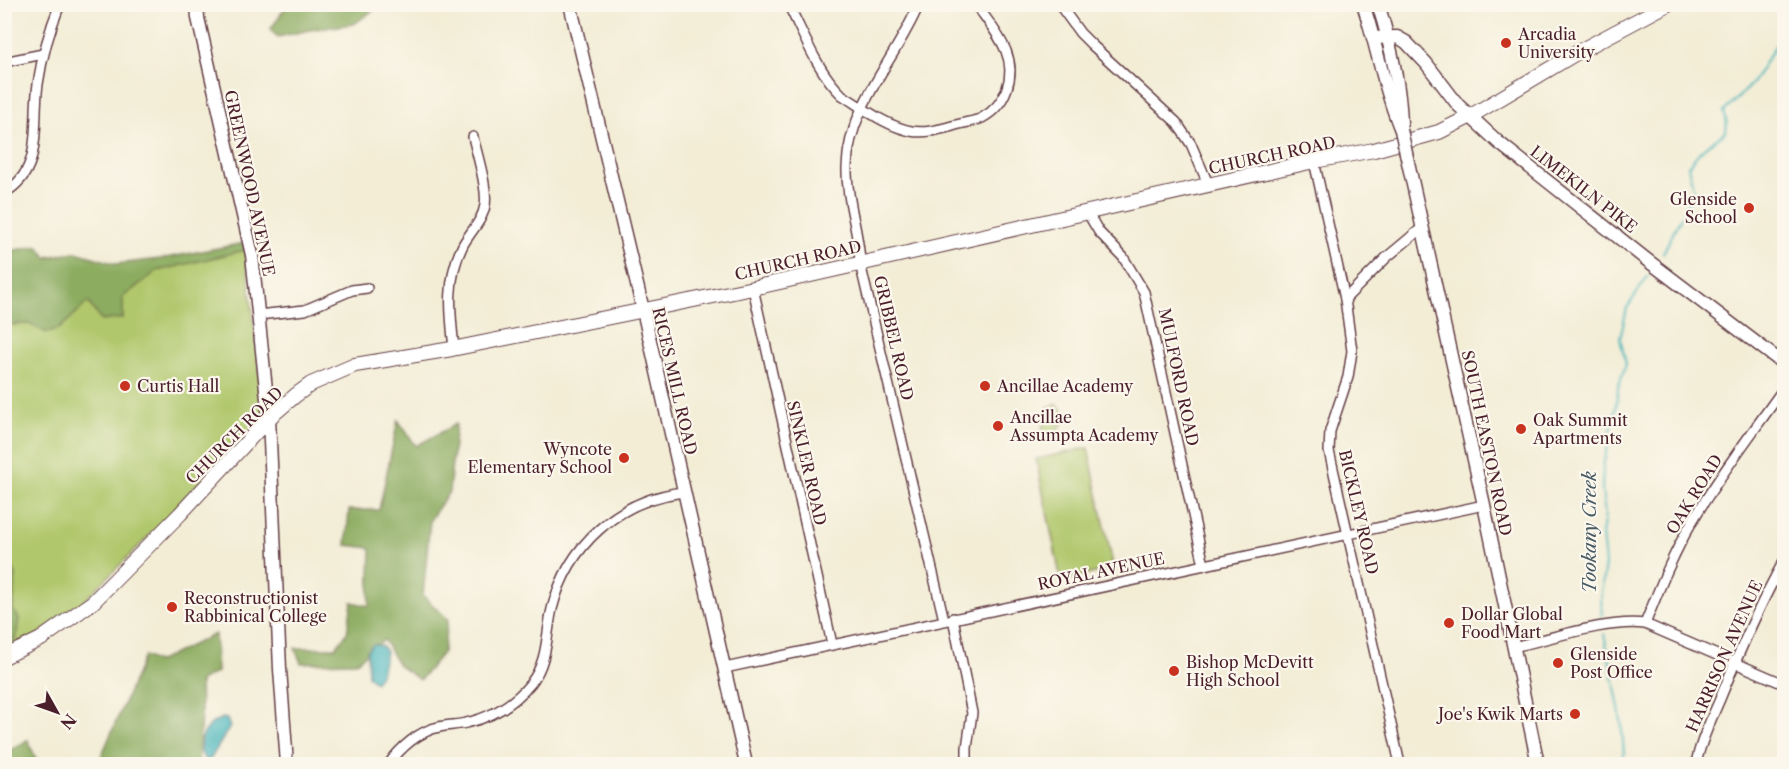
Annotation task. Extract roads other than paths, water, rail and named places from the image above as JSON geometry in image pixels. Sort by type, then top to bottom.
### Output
[{"type":"main road","name":"GREENWOOD AVENUE","points":[[197,4],[198,18],[252,255],[269,418],[280,669],[287,765]]},
{"type":"main road","name":"RICES MILL ROAD","points":[[570,4],[643,310],[746,765]]},
{"type":"main road","name":"SOUTH EASTON ROAD","points":[[1364,4],[1380,37],[1400,105],[1401,130],[1539,765]]},
{"type":"main road","name":"SOUTH EASTON ROAD","points":[[1378,4],[1380,37]]},
{"type":"main road","name":"CHURCH ROAD","points":[[4,657],[41,639],[93,602],[180,514],[269,418],[311,384],[355,365],[454,348],[753,288],[1425,137],[1469,117],[1578,52],[1668,4]]},
{"type":"main road","name":"LIMEKILN PIKE","points":[[1380,37],[1397,37],[1413,49],[1469,117],[1498,142],[1785,364]]},
{"type":"street","points":[[4,193],[23,177],[33,155],[37,87],[48,33],[60,4]]},
{"type":"street","points":[[788,4],[825,76],[842,95],[893,125],[918,131],[934,130],[984,117],[993,110],[1006,92],[1010,78],[1010,63],[1002,44],[976,4]]},
{"type":"street","name":"GRIBBEL ROAD","points":[[919,4],[863,108],[851,137],[847,167],[848,191],[861,263],[972,713],[967,765]]},
{"type":"street","points":[[1059,4],[1080,33],[1166,111],[1197,155],[1209,186]]},
{"type":"street","points":[[4,62],[43,54]]},
{"type":"street","points":[[454,348],[450,307],[453,272],[458,255],[482,215],[486,202],[473,137]]},
{"type":"street","name":"BICKLEY ROAD","points":[[1314,161],[1345,299],[1352,342],[1352,358],[1348,377],[1328,444],[1400,765]]},
{"type":"street","name":"MULFORD ROAD","points":[[1087,212],[1099,232],[1123,257],[1144,292],[1204,565]]},
{"type":"street","points":[[1345,299],[1423,227]]},
{"type":"street","points":[[258,315],[305,310],[352,290],[367,288]]},
{"type":"street","name":"SINKLER ROAD","points":[[753,288],[832,644]]},
{"type":"street","name":"OAK ROAD","points":[[1645,624],[1663,579],[1692,521],[1723,473],[1785,388]]},
{"type":"street","points":[[389,765],[404,746],[428,731],[489,716],[518,697],[537,675],[544,660],[552,610],[564,577],[591,538],[612,518],[641,502],[683,492]]},
{"type":"street","name":"ROYAL AVENUE","points":[[725,668],[1484,505]]},
{"type":"street","name":"HARRISON AVENUE","points":[[1696,765],[1701,746],[1735,662],[1767,591],[1785,561]]},
{"type":"street","points":[[1513,647],[1610,624],[1645,624],[1785,684]]},
{"type":"water","points":[[373,644],[382,646],[386,652],[381,674],[375,682],[368,676],[367,651]]},
{"type":"water","points":[[223,718],[227,719],[230,727],[210,760],[205,760],[200,747],[203,734],[211,724]]},
{"type":"waterway","name":"Tookany Creek","points":[[1663,253],[1694,192],[1688,166],[1702,150],[1726,131],[1724,112],[1753,82],[1784,32]]},
{"type":"waterway","name":"Tookany Creek","points":[[1602,619],[1601,594],[1605,564],[1602,534],[1605,515],[1602,490],[1603,466],[1618,388],[1626,364],[1620,338],[1627,308],[1648,276]]},
{"type":"waterway","name":"Tookany Creek","points":[[1604,634],[1620,715],[1624,764]]},
{"type":"place","name":"Arcadia University","points":[[1506,43]]},
{"type":"place","name":"Glenside School","points":[[1749,208]]},
{"type":"place","name":"Curtis Hall","points":[[125,386]]},
{"type":"place","name":"Ancillae Academy","points":[[985,386]]},
{"type":"place","name":"Ancillae Assumpta Academy","points":[[998,426]]},
{"type":"place","name":"Oak Summit Apartments","points":[[1521,429]]},
{"type":"place","name":"Wyncote Elementary School","points":[[624,458]]},
{"type":"place","name":"Reconstructionist Rabbinical College","points":[[172,607]]},
{"type":"place","name":"Dollar Global Food Mart","points":[[1449,623]]},
{"type":"place","name":"Glenside Post Office","points":[[1558,663]]},
{"type":"place","name":"Bishop McDevitt High School","points":[[1174,671]]},
{"type":"place","name":"Joe's Kwik Marts","points":[[1575,714]]}]
